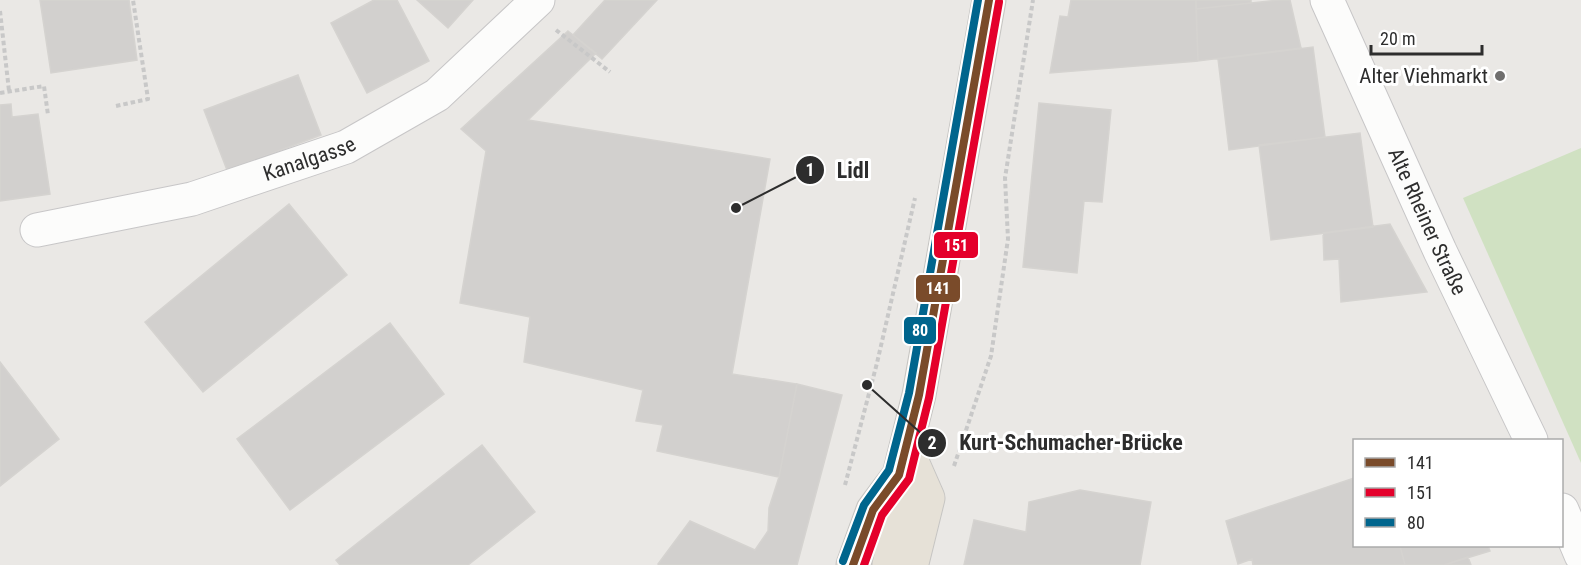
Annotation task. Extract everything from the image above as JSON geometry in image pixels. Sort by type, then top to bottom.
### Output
[{"type":"main road","points":[[889,565],[900,520],[902,462],[919,395],[989,0]]},
{"type":"main road","points":[[853,565],[873,510],[902,462]]},
{"type":"main road","points":[[902,462],[928,498],[911,565]]},
{"type":"street","name":"Kanalgasse","points":[[37,230],[192,199],[346,147],[437,95],[538,0]]},
{"type":"street","name":"Alte Rheiner Straße","points":[[1327,0],[1440,251],[1530,439]]},
{"type":"street","points":[[1563,512],[1581,555]]},
{"type":"path","points":[[116,106],[148,99],[133,0]]},
{"type":"path","points":[[952,474],[991,356],[1008,239],[1005,178],[1033,0]]},
{"type":"path","points":[[0,11],[9,91]]},
{"type":"path","points":[[562,36],[610,72]]},
{"type":"path","points":[[0,93],[44,86],[48,115]]},
{"type":"path","points":[[843,495],[877,363],[917,188]]},
{"type":"green space","points":[[1581,148],[1581,463],[1463,198]]},
{"type":"building","points":[[40,0],[129,0],[137,60],[51,73]]},
{"type":"building","points":[[374,0],[397,0],[429,61],[367,93],[331,23]]},
{"type":"building","points":[[417,0],[473,0],[448,28]]},
{"type":"building","points":[[605,0],[657,0],[602,59],[573,35]]},
{"type":"building","points":[[1071,0],[1196,0],[1198,61],[1050,73],[1060,16],[1068,17]]},
{"type":"building","points":[[1196,0],[1251,0],[1251,3],[1196,9]]},
{"type":"building","points":[[1290,0],[1301,48],[1198,61],[1196,9]]},
{"type":"building","points":[[568,31],[596,53],[528,120],[770,159],[732,374],[797,384],[779,477],[657,451],[663,425],[636,421],[643,390],[524,362],[530,317],[460,303],[486,151],[461,129]]},
{"type":"building","points":[[1313,47],[1325,137],[1229,150],[1218,59]]},
{"type":"building","points":[[298,75],[321,135],[227,170],[204,110]]},
{"type":"building","points":[[1039,103],[1111,110],[1102,202],[1084,201],[1077,273],[1023,267]]},
{"type":"building","points":[[11,104],[12,117],[38,114],[50,194],[0,201],[0,105]]},
{"type":"building","points":[[1360,133],[1373,227],[1271,240],[1259,145]]},
{"type":"building","points":[[289,204],[347,275],[203,392],[145,322]]},
{"type":"building","points":[[1390,224],[1427,292],[1341,302],[1339,259],[1324,260],[1323,233]]},
{"type":"building","points":[[390,323],[444,394],[290,510],[237,439]]},
{"type":"building","points":[[0,362],[59,439],[0,486]]},
{"type":"building","points":[[797,384],[842,395],[797,565],[658,564],[690,521],[755,550],[768,531],[769,508],[779,477]]},
{"type":"building","points":[[482,445],[535,512],[468,565],[340,565],[336,560]]},
{"type":"building","points":[[1353,478],[1353,547],[1400,547],[1405,565],[1253,565],[1252,559],[1238,564],[1226,521]]},
{"type":"building","points":[[1080,490],[1151,502],[1140,565],[964,565],[974,520],[1026,532],[1029,502]]},
{"type":"building","points":[[1400,547],[1488,547],[1490,551],[1444,565],[1405,565]]},
{"type":"building","points":[[1468,557],[1471,565],[1444,565]]},
{"type":"transit line","name":"80","points":[[843,561],[864,505],[889,470],[909,393],[978,0]]},
{"type":"transit line","name":"141","points":[[853,565],[873,510],[899,475],[919,395],[989,0]]},
{"type":"transit line","name":"151","points":[[864,565],[882,515],[909,479],[929,398],[999,2]]},
{"type":"place","name":"Alter Viehmarkt","points":[[1500,76]]},
{"type":"place","name":"Lidl","points":[[736,208]]},
{"type":"place","name":"Kurt-Schumacher-Brücke","points":[[867,385]]}]
